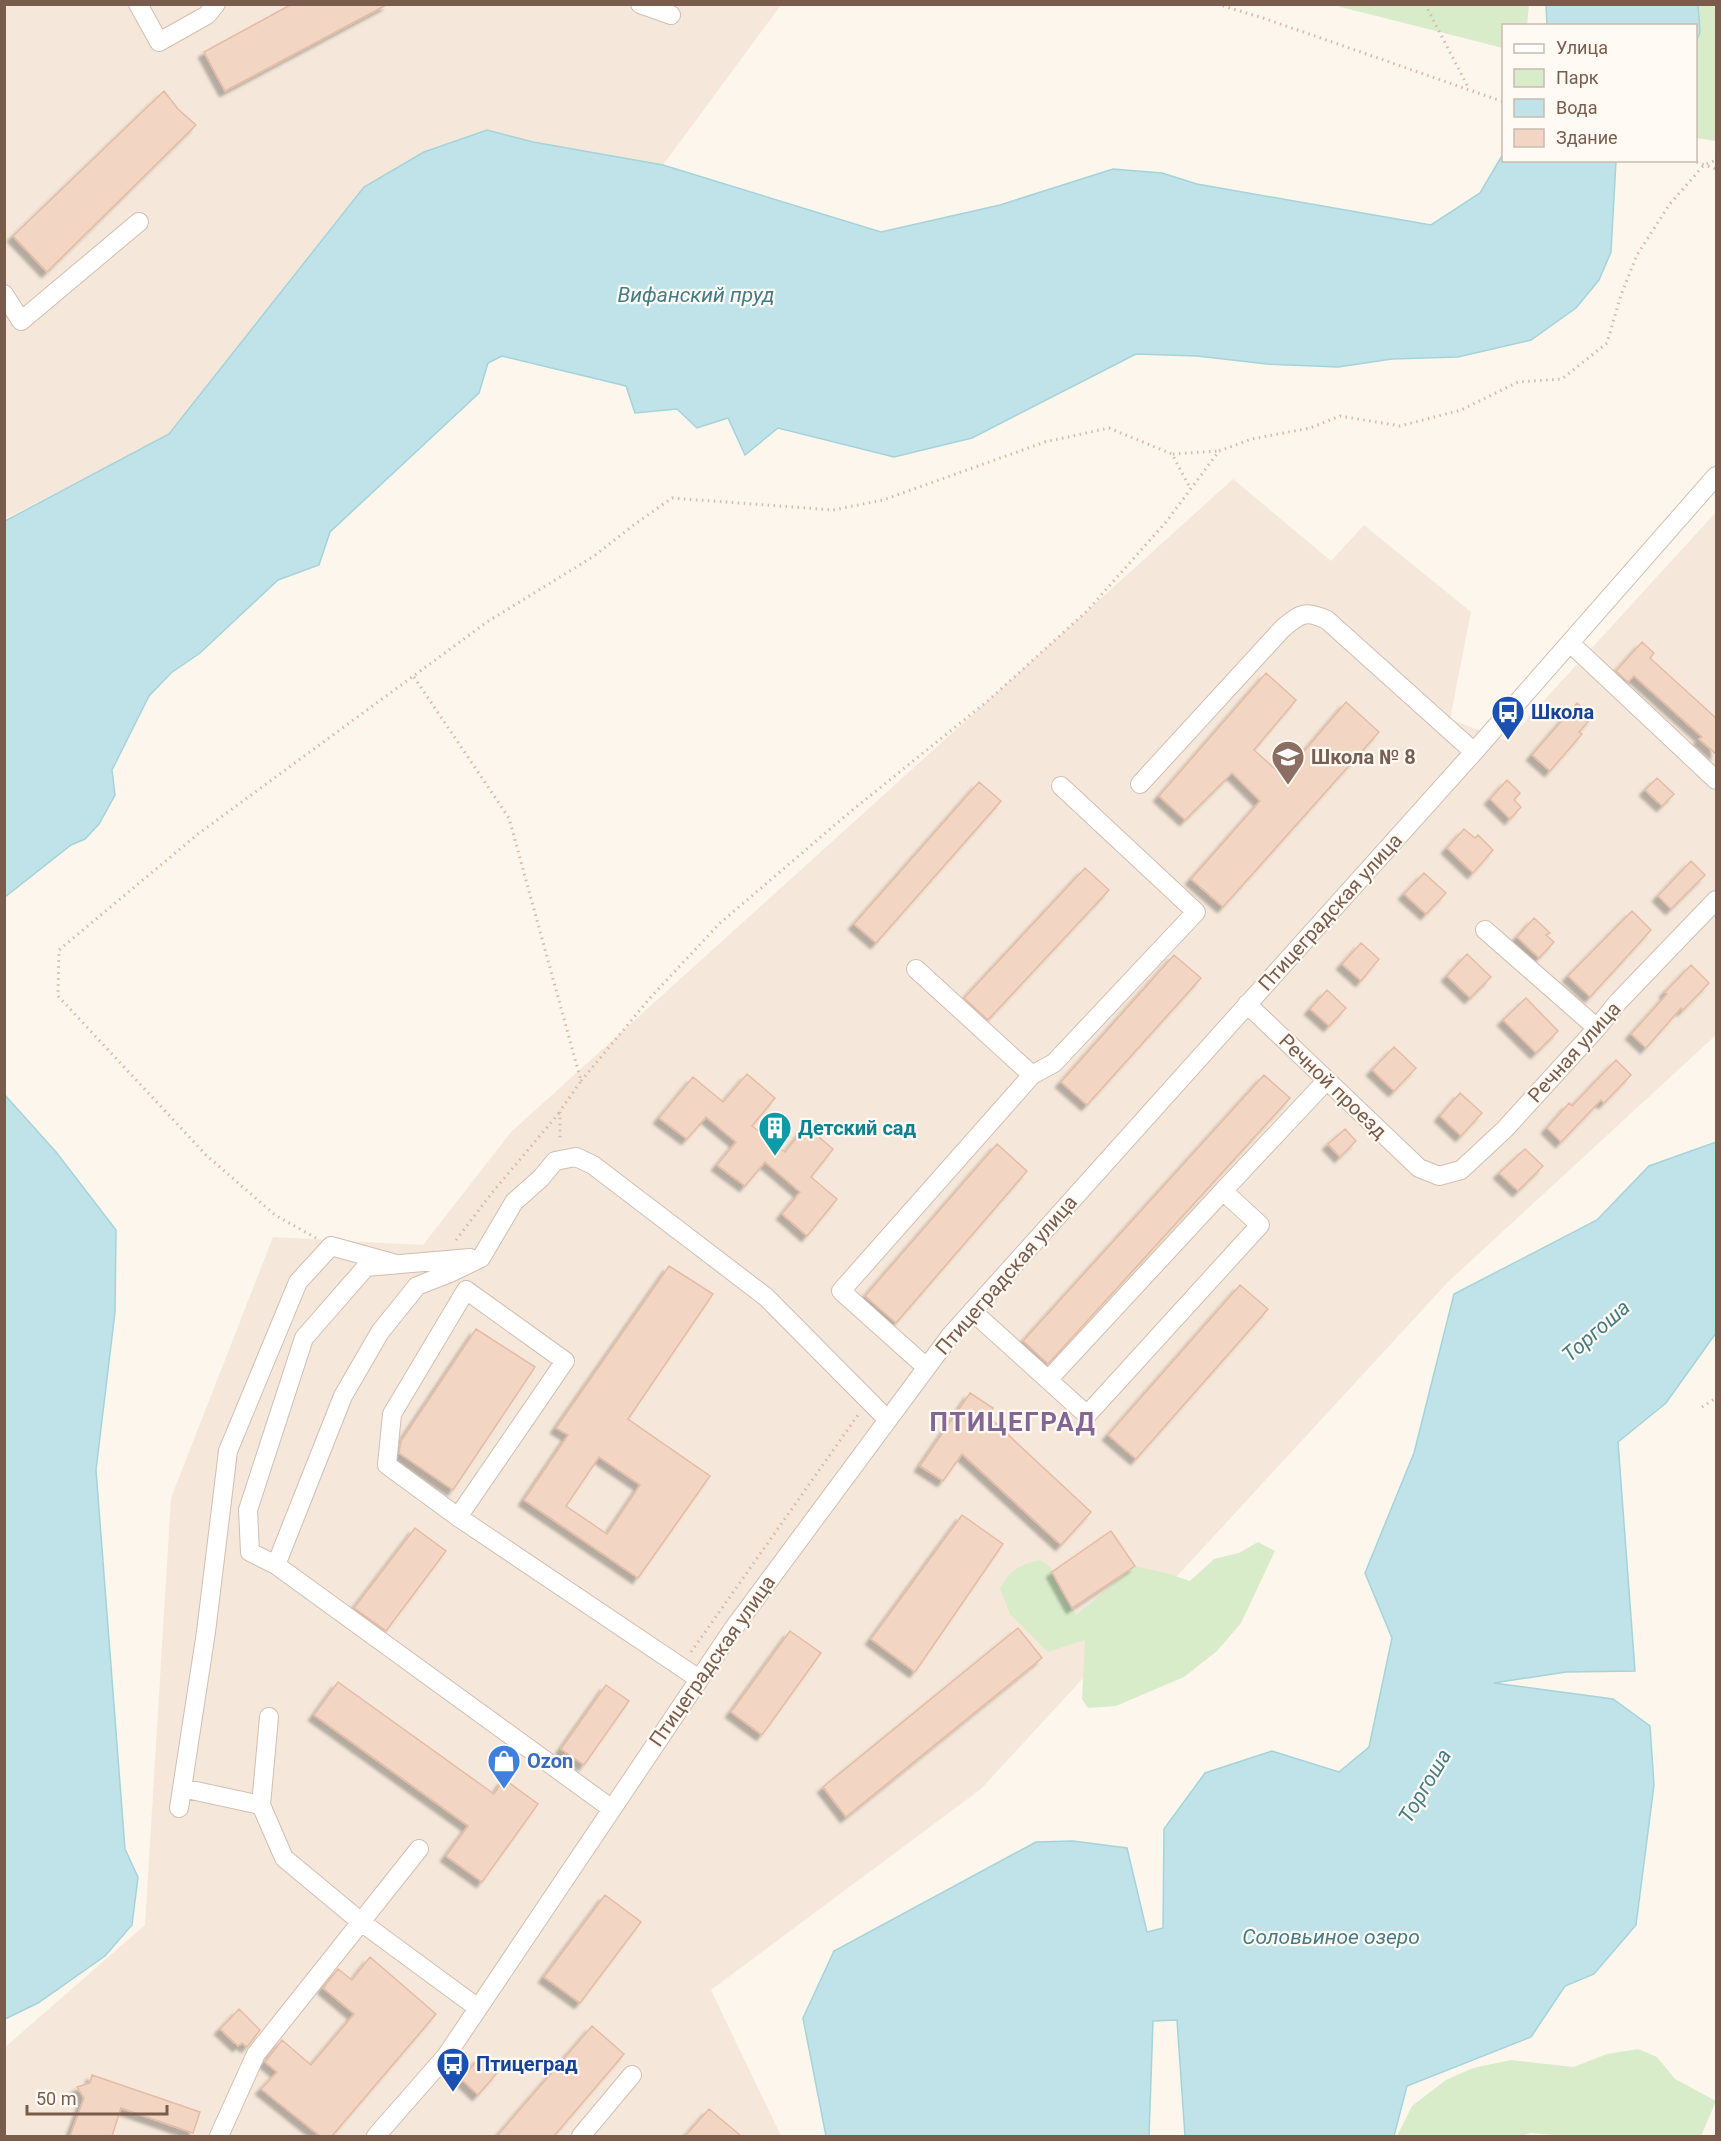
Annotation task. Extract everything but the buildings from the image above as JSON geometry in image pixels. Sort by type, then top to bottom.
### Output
[{"type":"street","points":[[138,4],[159,42],[207,15],[216,4]]},
{"type":"street","points":[[640,4],[671,15]]},
{"type":"street","points":[[4,294],[21,321],[139,222]]},
{"type":"street","name":"Птицеградская улица","points":[[376,2136],[446,2056],[739,1619],[926,1367],[972,1311],[1474,752],[1716,476]]},
{"type":"street","points":[[1140,784],[1283,628],[1298,616],[1312,613],[1328,620],[1474,752]]},
{"type":"street","points":[[1569,644],[1716,780]]},
{"type":"street","points":[[926,1367],[841,1291],[1032,1075],[1054,1063],[1196,912],[1061,786]]},
{"type":"street","name":"Речная улица","points":[[1419,1168],[1439,1176],[1461,1170],[1505,1129],[1598,1028],[1618,1002],[1716,900]]},
{"type":"street","points":[[1485,930],[1598,1028]]},
{"type":"street","points":[[916,969],[1032,1075]]},
{"type":"street","name":"Речной проезд","points":[[1248,1004],[1419,1168]]},
{"type":"street","points":[[1048,1380],[1327,1080]]},
{"type":"street","points":[[276,1565],[344,1396],[380,1332],[417,1286],[481,1257],[514,1202],[541,1178],[555,1161],[576,1157],[593,1165],[766,1297],[886,1419]]},
{"type":"street","points":[[972,1311],[1087,1415],[1260,1225],[1223,1191]]},
{"type":"street","points":[[178,1808],[206,1632],[228,1451],[298,1282],[331,1246],[396,1264]]},
{"type":"street","points":[[481,1257],[366,1267],[304,1338],[248,1510],[250,1552],[276,1565],[612,1809]]},
{"type":"street","points":[[458,1517],[565,1361],[466,1290],[392,1414],[387,1465],[458,1517],[699,1679]]},
{"type":"street","points":[[269,1717],[261,1805],[284,1858],[361,1922],[478,2008]]},
{"type":"street","points":[[182,1788],[261,1805]]},
{"type":"street","points":[[219,2136],[256,2054],[419,1850]]},
{"type":"street","points":[[581,2136],[632,2074]]},
{"type":"path","points":[[1217,4],[1502,102]]},
{"type":"path","points":[[1425,4],[1470,91]]},
{"type":"path","points":[[331,1246],[275,1215],[206,1155],[58,996],[59,950],[198,834],[487,622],[594,556],[672,498],[833,510],[883,500],[1045,442],[1108,428],[1172,454],[1219,452],[1252,439],[1310,428],[1340,416],[1400,426],[1461,410],[1518,382],[1562,379],[1607,343],[1621,295],[1637,255],[1669,205],[1704,165],[1716,160]]},
{"type":"path","points":[[1696,162],[1716,169]]},
{"type":"path","points":[[436,1261],[450,1248],[491,1194],[560,1111],[581,1081],[650,998],[719,924],[850,812],[990,699],[1087,611],[1166,522],[1219,452]]},
{"type":"path","points":[[1172,454],[1190,488]]},
{"type":"path","points":[[414,677],[509,818],[581,1081]]},
{"type":"path","points":[[560,1111],[560,1143],[576,1157]]},
{"type":"path","points":[[1702,1407],[1716,1398]]},
{"type":"path","points":[[680,1667],[868,1401]]},
{"type":"shaded area","points":[[5,5],[781,5],[663,165],[533,142],[487,130],[364,187],[169,435],[5,519]]},
{"type":"shaded area","points":[[1233,479],[1331,561],[1364,525],[1471,612],[1450,719],[1507,741],[1716,512],[1716,1035],[1448,1282],[981,1789],[711,1990],[781,2136],[5,2136],[4,2048],[145,1925],[171,1498],[273,1237],[423,1245],[511,1132]]},
{"type":"green space","points":[[1529,4],[1527,24],[1502,24],[1502,48],[1333,5]]},
{"type":"green space","points":[[1698,5],[1716,5],[1716,141],[1697,138],[1697,43],[1700,32]]},
{"type":"green space","points":[[1258,1542],[1275,1551],[1241,1623],[1217,1651],[1184,1677],[1116,1706],[1088,1708],[1082,1699],[1085,1640],[1048,1652],[1010,1614],[1000,1588],[1016,1569],[1040,1560],[1050,1567],[1076,1615],[1135,1566],[1190,1581],[1214,1559],[1239,1553]]},
{"type":"green space","points":[[1638,2049],[1657,2057],[1675,2079],[1716,2101],[1701,2136],[1566,2136],[1531,2133],[1521,2136],[1397,2136],[1412,2106],[1446,2080],[1473,2068],[1511,2060],[1574,2067],[1607,2054]]},
{"type":"water","points":[[1546,5],[1698,5],[1700,32],[1697,40],[1697,24],[1547,24]]},
{"type":"water","name":"Вифанский пруд","points":[[487,130],[533,142],[663,165],[881,232],[1000,205],[1113,169],[1162,173],[1197,184],[1431,225],[1480,193],[1502,156],[1502,162],[1616,162],[1611,252],[1599,280],[1576,308],[1531,340],[1458,357],[1392,359],[1338,367],[1267,364],[1197,356],[1136,354],[972,438],[894,457],[778,428],[745,455],[728,418],[697,428],[677,409],[635,413],[626,386],[502,356],[488,363],[479,393],[330,532],[319,565],[278,580],[200,653],[171,673],[149,696],[112,770],[115,795],[99,824],[85,839],[71,845],[5,897],[5,521],[169,434],[364,187],[424,152]]},
{"type":"water","points":[[4,1094],[56,1152],[116,1230],[115,1312],[96,1470],[125,1849],[138,1877],[132,1925],[105,1956],[38,2003],[5,2019]]},
{"type":"water","name":"Соловьиное озеро","points":[[1716,1142],[1716,1333],[1666,1403],[1618,1442],[1635,1671],[1566,1672],[1494,1683],[1613,1699],[1650,1726],[1654,1785],[1636,1925],[1594,1974],[1565,1986],[1531,2037],[1407,2086],[1394,2136],[1185,2136],[1177,2020],[1153,2021],[1149,2136],[826,2136],[803,2018],[834,1951],[1036,1842],[1073,1841],[1127,1848],[1147,1932],[1163,1928],[1164,1829],[1205,1773],[1272,1751],[1339,1772],[1369,1747],[1392,1638],[1365,1573],[1414,1453],[1454,1294],[1597,1220],[1649,1166]]},
{"type":"place","name":"Школа","points":[[1508,741]]},
{"type":"place","name":"Школа № 8","points":[[1288,786]]},
{"type":"place","name":"Детский сад","points":[[775,1157]]},
{"type":"place","name":"Ozon","points":[[504,1790]]},
{"type":"place","name":"Птицеград","points":[[453,2093]]},
{"type":"district","name":"ПТИЦЕГРАД","points":[[1013,1422]]},
{"type":"water label","name":"Торгоша","points":[[1596,1331]]},
{"type":"water label","name":"Торгоша","points":[[1425,1786]]}]
